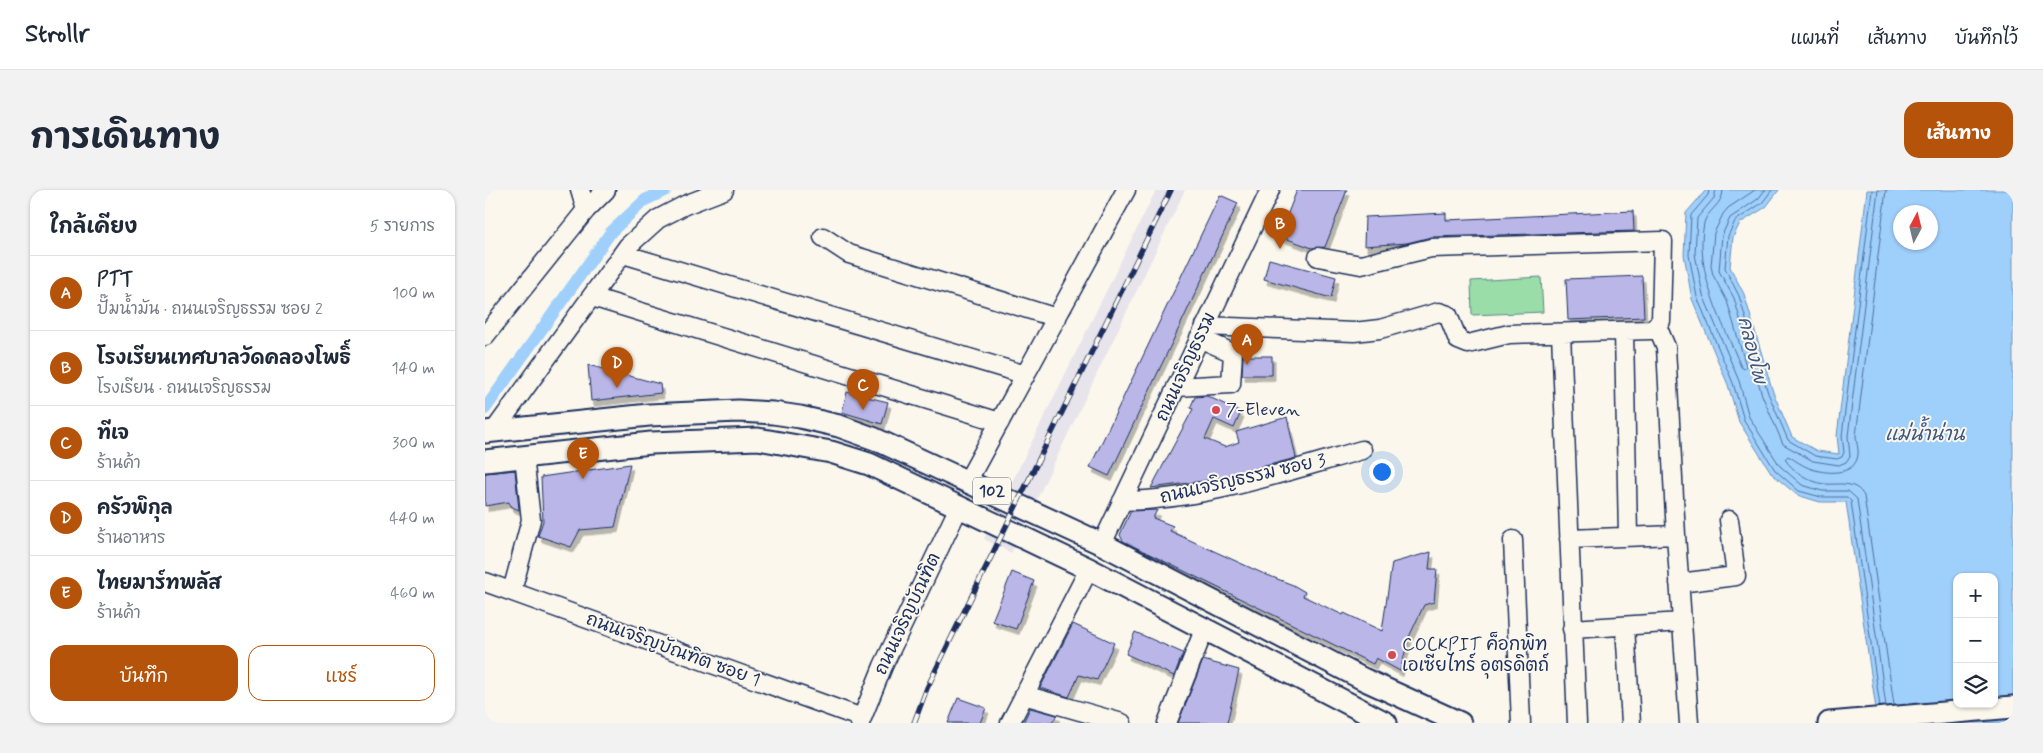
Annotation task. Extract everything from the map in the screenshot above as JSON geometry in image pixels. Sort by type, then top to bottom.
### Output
[{"type":"main road","name":"102","points":[[489,432],[649,415],[738,411],[800,417],[839,426],[875,438],[977,484],[1102,544],[1363,679],[1460,723]]},
{"type":"main road","points":[[649,415],[651,443]]},
{"type":"main road","name":"102","points":[[485,460],[651,443],[758,439],[795,444],[831,452],[869,464],[1089,569],[1386,723]]},
{"type":"main road","points":[[966,510],[977,484]]},
{"type":"main road","points":[[1089,569],[1102,544]]},
{"type":"main road","points":[[1349,704],[1363,679]]},
{"type":"main road","points":[[1829,723],[2013,707]]},
{"type":"street","points":[[580,190],[586,210]]},
{"type":"street","points":[[485,336],[586,210],[606,190]]},
{"type":"street","points":[[489,432],[623,254],[642,232],[658,219],[724,190]]},
{"type":"street","points":[[977,484],[1000,422],[1127,190]]},
{"type":"street","name":"ถนนเจริญธรรม","points":[[1102,544],[1270,190]]},
{"type":"street","points":[[823,237],[849,254],[1057,318]]},
{"type":"street","points":[[1202,332],[1354,332],[1380,329],[1439,312],[1449,315],[1458,340],[1468,344],[1509,334],[1651,330],[1661,321],[1663,241],[1431,248],[1361,264],[1318,258]]},
{"type":"street","points":[[623,254],[1026,375]]},
{"type":"street","points":[[592,297],[1000,422]]},
{"type":"street","points":[[1657,326],[1666,347],[1689,723]]},
{"type":"street","points":[[1624,331],[1628,536]]},
{"type":"street","points":[[1176,387],[1231,384],[1233,353],[1202,332]]},
{"type":"street","points":[[1561,333],[1577,723]]},
{"type":"street","name":"ถนนเจริญธรรม ซอย 3","points":[[1122,501],[1156,501],[1187,496],[1274,475],[1362,450]]},
{"type":"street","points":[[512,591],[531,520],[525,456]]},
{"type":"street","name":"ถนนเจริญบัณฑิต","points":[[861,721],[883,666],[966,510]]},
{"type":"street","points":[[1679,583],[1736,576],[1729,520]]},
{"type":"street","points":[[1569,539],[1676,534]]},
{"type":"street","points":[[1513,540],[1521,723]]},
{"type":"street","points":[[1010,723],[1089,569]]},
{"type":"street","name":"ถนนเจริญบัณฑิต ซอย 1","points":[[485,582],[861,721]]},
{"type":"street","points":[[1572,629],[1682,622]]},
{"type":"street","points":[[1625,626],[1631,723]]},
{"type":"street","points":[[1167,723],[1204,630]]},
{"type":"street","points":[[1024,695],[1122,723]]},
{"type":"shaded area","points":[[1156,190],[1185,190],[1011,553],[984,539]]},
{"type":"green space","points":[[1541,277],[1543,312],[1472,315],[1471,281]]},
{"type":"water","name":"แม่น้ำน่าน","points":[[1706,190],[1779,190],[1766,207],[1740,223],[1733,237],[1730,267],[1744,294],[1773,392],[1792,437],[1817,451],[1839,454],[1837,436],[1867,190],[2013,190],[2013,723],[1878,723],[1846,502],[1820,502],[1797,495],[1772,474],[1739,422],[1728,385],[1692,299],[1684,255],[1686,213]]},
{"type":"building","points":[[1297,190],[1347,190],[1325,247],[1312,248],[1279,236]]},
{"type":"building","points":[[1220,195],[1238,203],[1109,476],[1090,467]]},
{"type":"building","points":[[1633,211],[1634,231],[1431,237],[1407,243],[1364,246],[1365,217],[1446,213],[1446,220]]},
{"type":"building","points":[[1269,259],[1336,277],[1331,298],[1264,279]]},
{"type":"building","points":[[1642,276],[1644,317],[1568,320],[1566,279]]},
{"type":"building","points":[[1243,356],[1272,356],[1272,375],[1242,375]]},
{"type":"building","points":[[588,365],[660,384],[661,393],[591,401]]},
{"type":"building","points":[[847,392],[888,402],[882,424],[842,412]]},
{"type":"building","points":[[1207,396],[1241,412],[1234,428],[1214,419],[1205,439],[1225,447],[1239,442],[1236,432],[1287,417],[1296,458],[1211,480],[1151,488],[1193,409],[1190,408],[1195,397]]},
{"type":"building","points":[[630,464],[615,527],[580,530],[571,547],[538,536],[543,521],[541,477]]},
{"type":"building","points":[[515,470],[519,510],[510,506],[509,502],[485,506],[485,473]]},
{"type":"building","points":[[1157,510],[1153,518],[1173,526],[1170,531],[1293,585],[1305,592],[1303,596],[1382,631],[1392,563],[1431,552],[1429,569],[1437,569],[1434,602],[1424,605],[1409,637],[1400,671],[1376,658],[1373,664],[1123,541],[1120,535],[1131,511]]},
{"type":"building","points":[[1012,572],[1034,581],[1016,629],[992,621]]},
{"type":"building","points":[[1073,624],[1114,643],[1097,680],[1079,675],[1069,697],[1040,688]]},
{"type":"building","points":[[1135,632],[1183,653],[1174,676],[1126,654]]},
{"type":"building","points":[[1203,660],[1239,670],[1227,723],[1178,723]]},
{"type":"building","points":[[958,698],[986,708],[980,723],[948,723]]},
{"type":"building","points":[[1030,708],[1057,715],[1052,723],[1023,723]]},
{"type":"waterway","points":[[485,409],[611,232],[645,200],[666,190]]},
{"type":"railway","points":[[914,723],[927,688],[1171,190]]},
{"type":"place","name":"โรงเรียนเทศบาลวัดคลองโพธิ์","points":[[1280,249]]},
{"type":"place","name":"PTT","points":[[1247,365]]},
{"type":"place","name":"ครัวพิกุล","points":[[617,388]]},
{"type":"place","name":"ทีเจ","points":[[863,410]]},
{"type":"place","name":"7-Eleven","points":[[1216,410]]},
{"type":"place","name":"ไทยมาร์ทพลัส","points":[[583,479]]},
{"type":"place","name":"COCKPIT ค็อกพิท เอเซียไทร์ อุตรดิตถ์","points":[[1392,655]]},
{"type":"water label","name":"คลองโพ","points":[[1752,350]]}]
